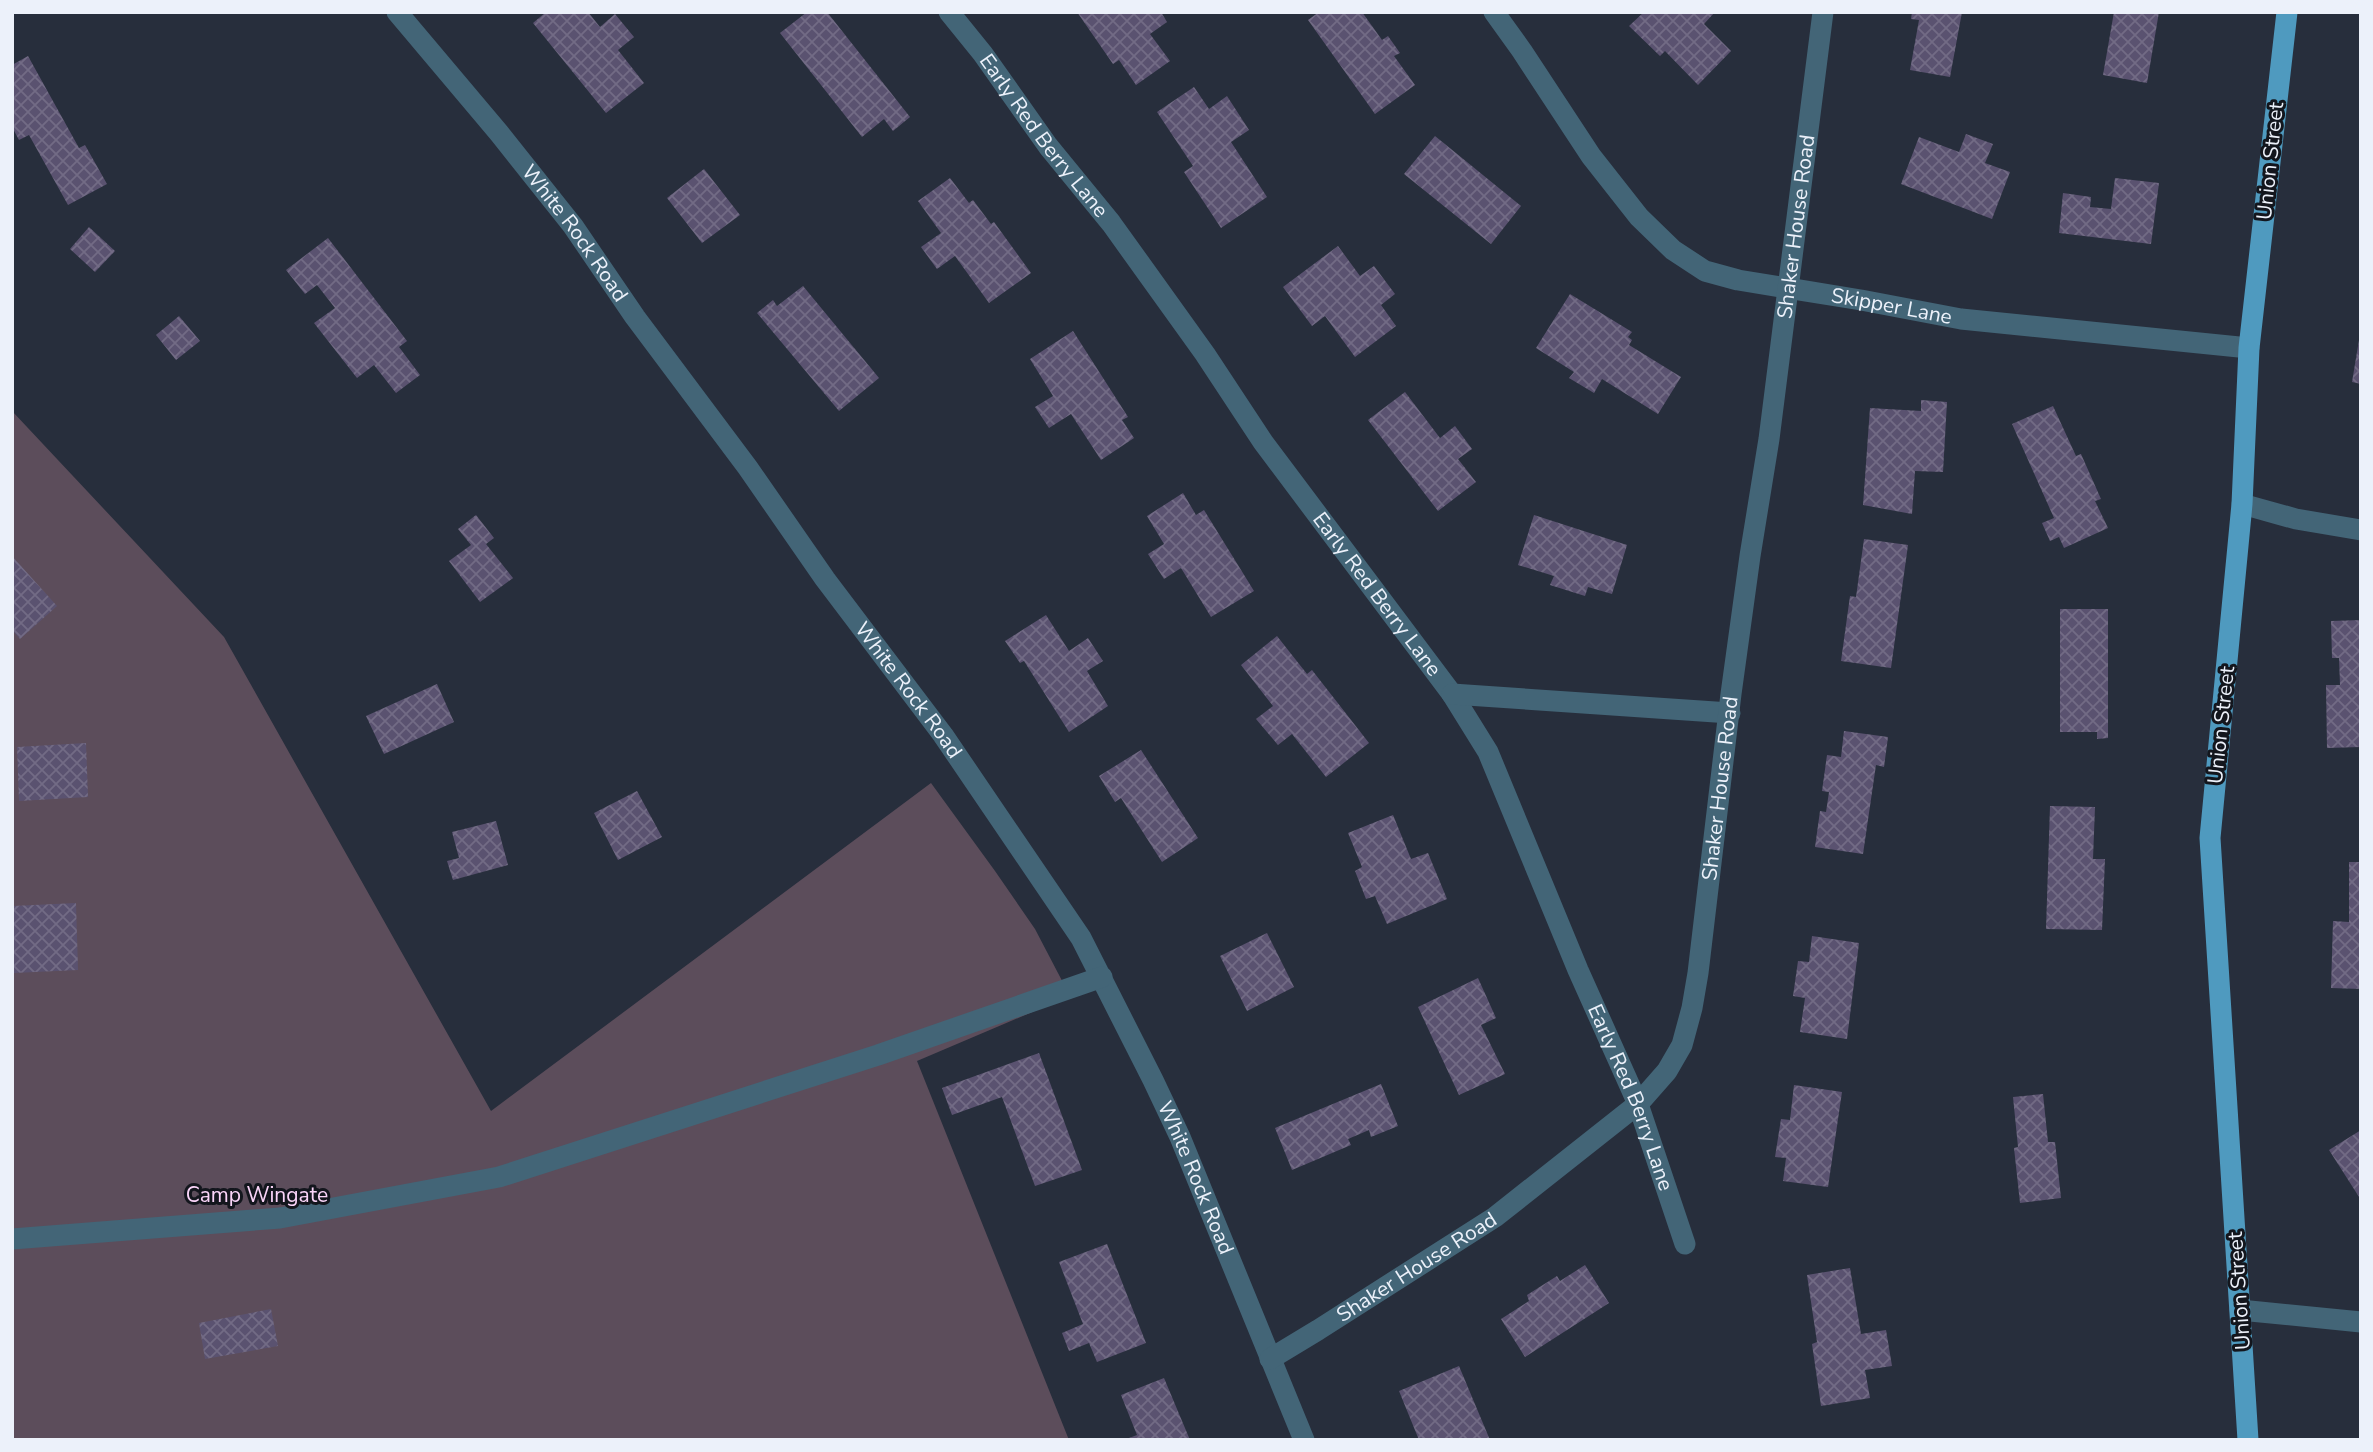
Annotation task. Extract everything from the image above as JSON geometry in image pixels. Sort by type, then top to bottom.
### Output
[{"type":"main road","name":"Union Street","points":[[2248,1440],[2210,838],[2242,504],[2249,348],[2287,12]]},
{"type":"street","name":"White Rock Road","points":[[397,12],[573,226],[635,317],[748,468],[825,579],[951,746],[1081,938],[1180,1137],[1304,1440]]},
{"type":"street","name":"Early Red Berry Lane","points":[[949,12],[983,54],[1048,146],[1111,223],[1205,354],[1263,442],[1452,694],[1488,751],[1578,970],[1638,1104],[1685,1244]]},
{"type":"street","name":"Skipper Lane","points":[[1494,12],[1591,156],[1639,217],[1673,250],[1705,271],[1738,281],[1961,319],[2249,348]]},
{"type":"street","name":"Shaker House Road","points":[[1270,1359],[1495,1217],[1638,1104],[1667,1071],[1682,1045],[1692,1008],[1746,581],[1769,439],[1823,12]]},
{"type":"street","points":[[2242,504],[2296,519],[2361,530]]},
{"type":"street","points":[[1452,694],[1730,713]]},
{"type":"street","points":[[12,1239],[280,1218],[499,1177],[878,1055],[1102,977]]},
{"type":"street","points":[[2240,1310],[2361,1322]]},
{"type":"green space","name":"Camp Wingate","points":[[12,411],[224,637],[491,1111],[931,783],[1035,929],[1070,996],[917,1061],[1069,1440],[12,1440]]},
{"type":"building","points":[[546,12],[588,12],[600,27],[615,14],[634,37],[618,50],[644,83],[606,113],[533,23]]},
{"type":"building","points":[[807,12],[827,12],[910,117],[893,131],[884,119],[862,137],[780,33]]},
{"type":"building","points":[[1077,12],[1161,12],[1167,22],[1150,34],[1170,61],[1136,85],[1119,60],[1113,64]]},
{"type":"building","points":[[1319,12],[1362,12],[1382,40],[1388,36],[1400,53],[1394,56],[1415,85],[1375,114],[1308,20]]},
{"type":"building","points":[[1644,12],[1715,12],[1704,24],[1731,51],[1698,85],[1665,51],[1660,56],[1629,26]]},
{"type":"building","points":[[1912,12],[1962,12],[1950,77],[1910,70],[1919,20],[1911,19]]},
{"type":"building","points":[[2114,12],[2159,12],[2147,83],[2103,75]]},
{"type":"building","points":[[28,56],[79,148],[85,145],[107,184],[68,205],[29,135],[19,140],[12,127],[12,65]]},
{"type":"building","points":[[1194,87],[1209,109],[1227,96],[1249,130],[1231,142],[1267,197],[1221,228],[1184,172],[1193,166],[1157,112]]},
{"type":"building","points":[[1966,134],[1993,144],[1985,163],[2010,172],[1992,219],[1901,184],[1919,137],[1959,152]]},
{"type":"building","points":[[1435,136],[1521,206],[1491,244],[1404,174]]},
{"type":"building","points":[[704,169],[740,215],[702,243],[667,198]]},
{"type":"building","points":[[950,178],[969,203],[973,200],[991,224],[994,222],[1031,273],[989,303],[955,256],[937,269],[921,247],[941,233],[918,201]]},
{"type":"building","points":[[2115,178],[2159,183],[2151,244],[2059,233],[2063,193],[2091,197],[2090,207],[2111,209]]},
{"type":"building","points":[[89,227],[115,251],[95,272],[70,249]]},
{"type":"building","points":[[328,238],[407,341],[399,347],[420,375],[396,393],[374,365],[357,378],[314,323],[335,308],[317,285],[305,294],[286,270]]},
{"type":"building","points":[[1338,246],[1360,276],[1374,266],[1395,294],[1381,305],[1396,326],[1355,357],[1325,316],[1312,326],[1283,287]]},
{"type":"building","points":[[803,286],[879,378],[839,411],[757,313],[773,300],[777,306]]},
{"type":"building","points":[[1570,294],[1632,332],[1628,337],[1632,340],[1629,345],[1681,377],[1658,414],[1602,379],[1594,393],[1569,378],[1574,372],[1536,348]]},
{"type":"building","points":[[179,316],[200,341],[176,360],[156,335]]},
{"type":"building","points":[[1073,331],[1128,417],[1122,420],[1134,438],[1101,460],[1071,414],[1049,428],[1035,407],[1053,396],[1030,359]]},
{"type":"building","points":[[2361,340],[2361,384],[2352,382]]},
{"type":"building","points":[[1405,392],[1440,438],[1455,426],[1472,449],[1458,459],[1476,482],[1438,511],[1368,420]]},
{"type":"building","points":[[1921,400],[1947,402],[1943,472],[1915,471],[1912,514],[1863,505],[1870,408],[1921,411]]},
{"type":"building","points":[[2053,406],[2076,456],[2081,454],[2101,499],[2095,501],[2108,528],[2064,548],[2059,537],[2050,541],[2042,523],[2054,518],[2012,424]]},
{"type":"building","points":[[1183,493],[1196,515],[1204,510],[1254,591],[1211,617],[1181,568],[1164,579],[1148,554],[1164,544],[1147,516]]},
{"type":"building","points":[[476,515],[494,538],[486,544],[513,578],[480,602],[449,561],[471,545],[458,529]]},
{"type":"building","points":[[1534,515],[1627,545],[1612,594],[1588,587],[1585,596],[1550,585],[1554,576],[1518,565]]},
{"type":"building","points":[[1864,539],[1908,545],[1891,668],[1841,661],[1850,596],[1856,597]]},
{"type":"building","points":[[12,556],[57,606],[20,639],[12,630]]},
{"type":"building","points":[[2060,609],[2108,609],[2108,738],[2097,739],[2097,732],[2060,732]]},
{"type":"building","points":[[1046,615],[1069,651],[1088,638],[1103,661],[1087,671],[1108,706],[1069,732],[1024,661],[1020,663],[1005,641]]},
{"type":"building","points":[[2361,620],[2361,747],[2327,748],[2326,685],[2340,685],[2339,658],[2332,658],[2331,621]]},
{"type":"building","points":[[1277,636],[1307,674],[1312,670],[1369,743],[1326,777],[1292,734],[1278,745],[1256,719],[1273,706],[1241,665]]},
{"type":"building","points":[[437,684],[454,722],[384,754],[366,716]]},
{"type":"building","points":[[1844,731],[1888,737],[1884,767],[1876,765],[1863,854],[1815,847],[1820,811],[1826,812],[1829,792],[1822,791],[1827,755],[1841,757]]},
{"type":"building","points":[[86,743],[88,797],[19,801],[17,747]]},
{"type":"building","points":[[1141,750],[1198,838],[1162,862],[1121,798],[1115,802],[1099,776]]},
{"type":"building","points":[[637,791],[662,837],[618,860],[594,813]]},
{"type":"building","points":[[2050,806],[2095,807],[2093,859],[2105,859],[2102,930],[2046,929]]},
{"type":"building","points":[[1393,815],[1411,859],[1428,853],[1447,899],[1387,924],[1375,896],[1366,899],[1355,871],[1362,867],[1348,833]]},
{"type":"building","points":[[496,821],[508,865],[453,880],[447,861],[459,858],[452,832]]},
{"type":"building","points":[[2349,862],[2361,862],[2361,989],[2331,988],[2333,921],[2349,922]]},
{"type":"building","points":[[76,903],[78,970],[14,973],[12,906]]},
{"type":"building","points":[[1267,933],[1294,987],[1247,1011],[1220,956]]},
{"type":"building","points":[[1812,936],[1859,943],[1847,1039],[1800,1032],[1805,998],[1793,996],[1798,961],[1809,962]]},
{"type":"building","points":[[1478,978],[1496,1018],[1481,1025],[1505,1074],[1459,1095],[1418,1007]]},
{"type":"building","points":[[1039,1053],[1082,1170],[1035,1186],[1002,1097],[952,1115],[942,1088]]},
{"type":"building","points":[[1381,1084],[1398,1126],[1371,1137],[1369,1130],[1348,1139],[1351,1145],[1292,1170],[1275,1128]]},
{"type":"building","points":[[1794,1085],[1842,1092],[1828,1187],[1783,1181],[1786,1158],[1775,1157],[1781,1119],[1790,1120]]},
{"type":"building","points":[[2043,1094],[2048,1142],[2055,1142],[2061,1198],[2020,1203],[2014,1148],[2018,1147],[2013,1097]]},
{"type":"building","points":[[2361,1130],[2361,1200],[2329,1150]]},
{"type":"building","points":[[1107,1244],[1146,1343],[1097,1362],[1089,1343],[1069,1351],[1062,1333],[1083,1324],[1059,1262]]},
{"type":"building","points":[[1585,1265],[1609,1303],[1525,1357],[1501,1319],[1529,1301],[1527,1295],[1557,1276],[1560,1281]]},
{"type":"building","points":[[1850,1268],[1861,1334],[1886,1330],[1892,1366],[1865,1370],[1870,1398],[1821,1406],[1812,1344],[1817,1342],[1807,1275]]},
{"type":"building","points":[[271,1309],[278,1346],[205,1359],[199,1323]]},
{"type":"building","points":[[1459,1366],[1490,1440],[1419,1440],[1399,1391]]},
{"type":"building","points":[[1164,1378],[1190,1440],[1130,1440],[1129,1438],[1137,1435],[1121,1395]]}]
